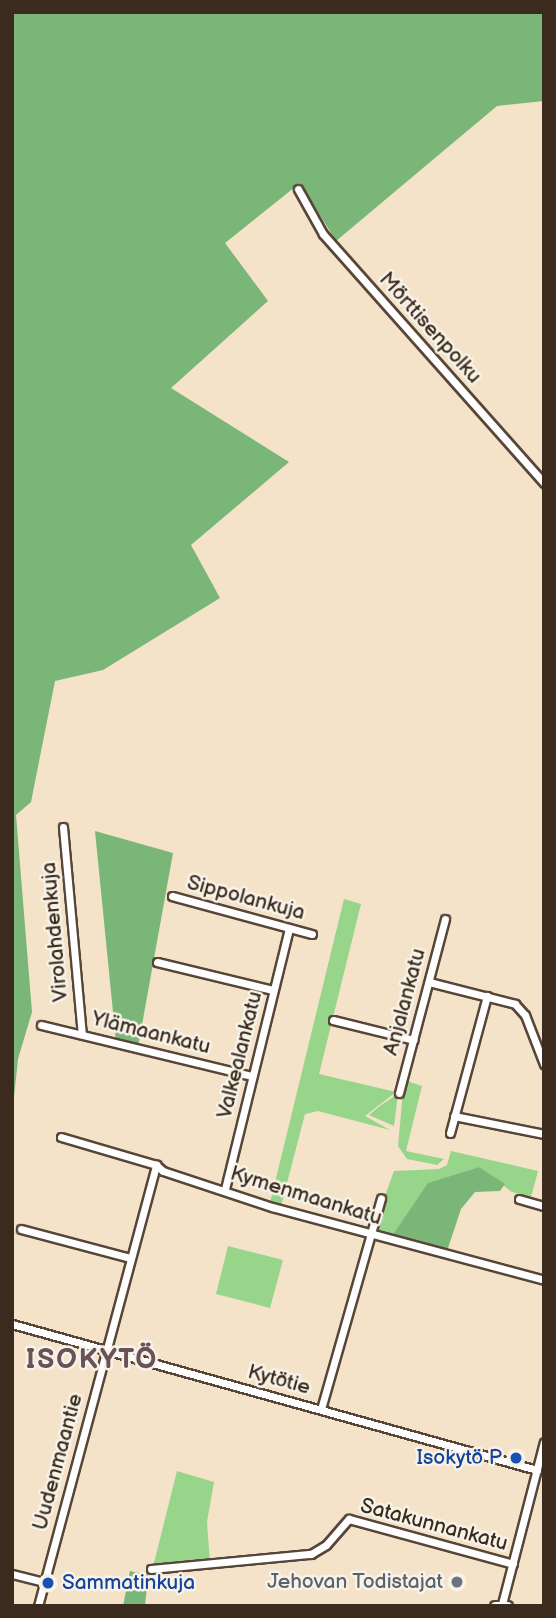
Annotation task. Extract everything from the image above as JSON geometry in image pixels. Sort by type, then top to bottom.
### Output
[{"type":"street","name":"Mörttisenpolku","points":[[298,189],[323,234],[544,483]]},
{"type":"street","name":"Virolahdenkuja","points":[[63,827],[82,1034]]},
{"type":"street","name":"Sippolankuja","points":[[172,897],[312,934]]},
{"type":"street","name":"Anjalankatu","points":[[399,1093],[445,919]]},
{"type":"street","name":"Valkealankatu","points":[[225,1189],[289,929]]},
{"type":"street","points":[[157,962],[274,990]]},
{"type":"street","points":[[429,982],[515,1004],[525,1015],[544,1064]]},
{"type":"street","points":[[450,1133],[487,996]]},
{"type":"street","points":[[333,1020],[414,1040]]},
{"type":"street","name":"Ylämaankatu","points":[[41,1025],[252,1076]]},
{"type":"street","points":[[454,1116],[544,1134]]},
{"type":"street","name":"Kymenmaankatu","points":[[61,1137],[156,1165],[163,1171],[225,1189],[228,1194],[544,1280]]},
{"type":"street","name":"Uudenmaantie","points":[[38,1606],[156,1165]]},
{"type":"street","points":[[321,1409],[381,1198]]},
{"type":"street","points":[[519,1199],[544,1206]]},
{"type":"street","points":[[21,1228],[130,1258]]},
{"type":"street","name":"Kytötie","points":[[12,1324],[537,1470]]},
{"type":"street","points":[[501,1605],[544,1442]]},
{"type":"street","name":"Satakunnankatu","points":[[151,1569],[311,1554],[326,1545],[349,1519],[513,1564]]},
{"type":"street","points":[[12,1574],[44,1582]]},
{"type":"green space","points":[[12,12],[544,12],[544,101],[497,106],[336,241],[300,183],[225,243],[268,301],[171,388],[289,462],[191,545],[220,598],[103,670],[55,681],[31,802],[16,815],[32,1012],[18,1059],[12,1116]]},
{"type":"green space","points":[[95,831],[173,853],[138,1047],[116,1042]]},
{"type":"green space","points":[[344,899],[361,904],[319,1074],[396,1092],[365,1116],[390,1130],[318,1111],[305,1114],[281,1206],[270,1203]]},
{"type":"green space","points":[[404,1080],[422,1086],[406,1151],[444,1159],[437,1165],[407,1159],[398,1146]]},
{"type":"green space","points":[[398,1094],[394,1126],[369,1115],[381,1105]]},
{"type":"green space","points":[[451,1151],[538,1171],[531,1197],[512,1192],[479,1167],[429,1183],[392,1236],[372,1231],[394,1171],[439,1169],[447,1165]]},
{"type":"green space","points":[[479,1167],[505,1184],[500,1191],[475,1192],[461,1209],[447,1251],[392,1236],[428,1183]]},
{"type":"green space","points":[[228,1246],[283,1260],[270,1308],[216,1294]]},
{"type":"green space","points":[[177,1471],[214,1482],[207,1522],[210,1562],[153,1567]]},
{"type":"green space","points":[[130,1571],[148,1575],[145,1606],[123,1606]]},
{"type":"place","name":"Isokytö P","points":[[516,1458]]},
{"type":"place","name":"Jehovan Todistajat","points":[[457,1582]]},
{"type":"place","name":"Sammatinkuja","points":[[48,1583]]},
{"type":"district","name":"ISOKYTÖ","points":[[92,1360]]}]
